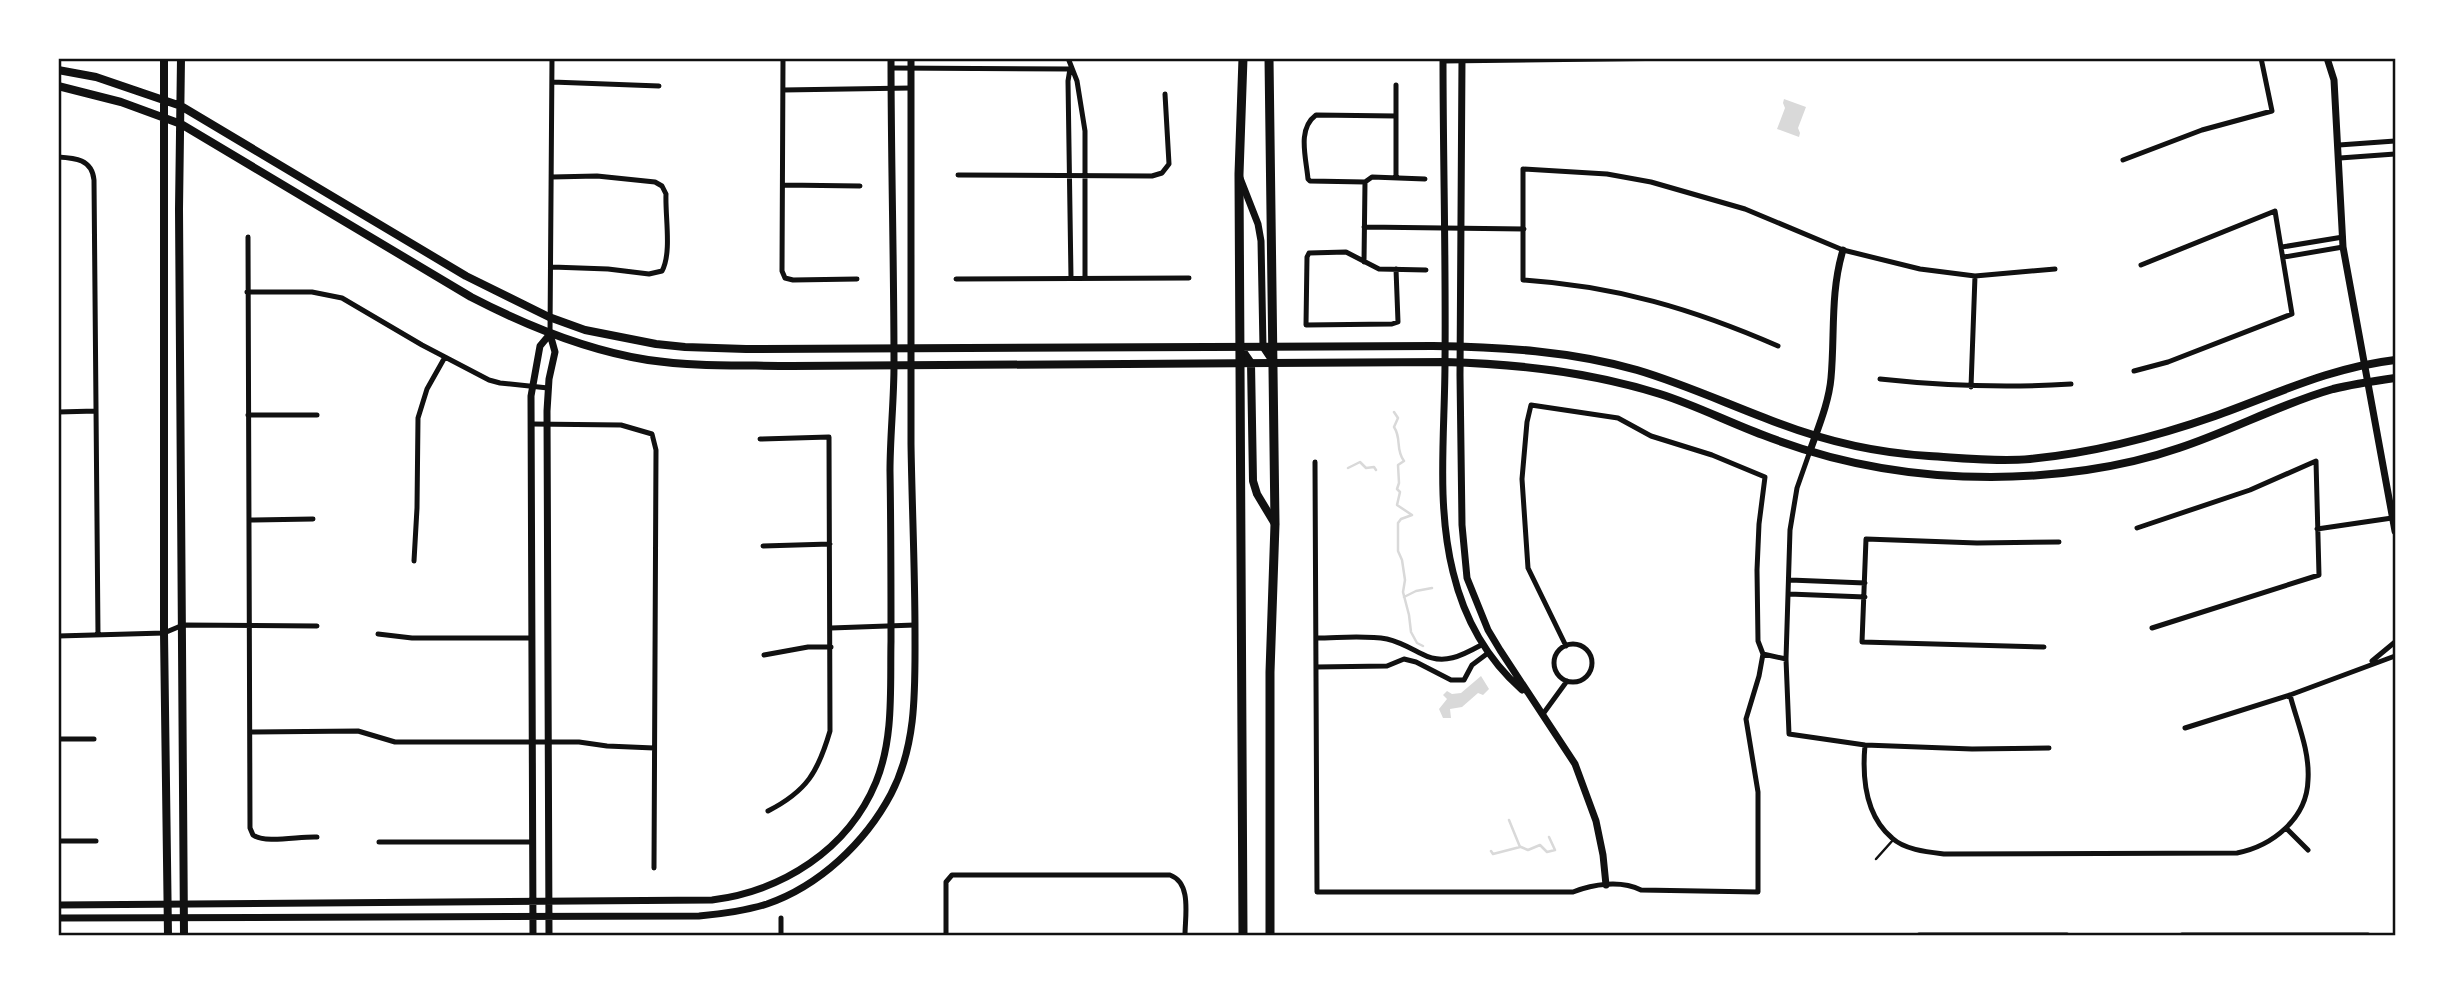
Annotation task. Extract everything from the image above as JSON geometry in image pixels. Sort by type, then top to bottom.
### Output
[{"type":"main road","points":[[164,58],[164,633],[168,935]]},
{"type":"main road","points":[[181,58],[184,935]]},
{"type":"main road","points":[[1242,58],[1239,174],[1243,935]]},
{"type":"main road","points":[[1269,58],[1275,524],[1270,683],[1270,935]]},
{"type":"main road","points":[[58,70],[96,77],[181,106],[466,276],[549,317],[614,337],[685,347],[1445,346],[1541,351],[1603,362],[1694,389],[1767,419],[1815,435],[1874,449],[1913,455],[2028,459],[2126,443],[2174,430],[2305,381],[2365,364],[2395,359]]},
{"type":"main road","points":[[58,86],[121,102],[181,124],[471,298],[516,321],[550,334],[627,356],[676,363],[792,366],[1445,362],[1532,366],[1661,394],[1763,436],[1863,467],[1992,477],[2064,472],[2122,463],[2178,449],[2333,389],[2395,377]]},
{"type":"main road","points":[[1240,347],[1251,363],[1253,481],[1257,494],[1275,524]]},
{"type":"street","points":[[549,935],[547,423],[548,388],[555,352],[549,317],[552,267],[552,58]]},
{"type":"street","points":[[783,58],[782,271],[786,278],[801,281],[857,279]]},
{"type":"street","points":[[58,905],[712,900],[737,897],[780,882],[823,854],[842,835],[876,783],[887,744],[890,720],[890,469],[894,364],[891,58]]},
{"type":"street","points":[[58,918],[699,916],[748,909],[787,895],[832,867],[858,839],[891,794],[908,750],[914,707],[911,58]]},
{"type":"street","points":[[1068,58],[1071,278]]},
{"type":"street","points":[[1531,698],[1507,676],[1488,653],[1467,614],[1454,574],[1444,524],[1443,59],[1686,58]]},
{"type":"street","points":[[2123,160],[2189,134],[2272,111],[2261,58]]},
{"type":"street","points":[[2327,58],[2334,80],[2343,247],[2395,531]]},
{"type":"street","points":[[1462,59],[1460,363],[1462,525],[1467,578],[1488,630],[1562,742],[1586,789],[1603,855],[1606,885]]},
{"type":"street","points":[[891,68],[1070,69]]},
{"type":"street","points":[[1070,69],[1077,81],[1084,131],[1085,278]]},
{"type":"street","points":[[552,82],[659,86]]},
{"type":"street","points":[[1396,85],[1396,178]]},
{"type":"street","points":[[783,90],[911,88]]},
{"type":"street","points":[[958,175],[1069,177],[1152,176],[1162,173],[1169,164],[1166,94]]},
{"type":"street","points":[[1396,116],[1316,115],[1308,121],[1304,130],[1308,179],[1425,179]]},
{"type":"street","points":[[2339,145],[2395,141]]},
{"type":"street","points":[[2382,142],[2382,155]]},
{"type":"street","points":[[2340,158],[2395,154]]},
{"type":"street","points":[[58,157],[82,160],[93,171],[94,180],[98,635]]},
{"type":"street","points":[[1778,346],[1724,323],[1637,296],[1574,284],[1523,280],[1523,169],[1607,174],[1665,186],[1745,209],[1843,250],[1920,269],[1975,276],[2055,270]]},
{"type":"street","points":[[1239,174],[1258,224],[1261,241],[1263,347],[1274,363]]},
{"type":"street","points":[[552,177],[597,176],[655,182],[662,186],[666,194],[667,253],[662,271],[649,274],[552,267]]},
{"type":"street","points":[[1364,262],[1365,181]]},
{"type":"street","points":[[783,185],[860,186]]},
{"type":"street","points":[[2134,371],[2168,362],[2292,314],[2275,211],[2141,265]]},
{"type":"street","points":[[1364,227],[1524,229]]},
{"type":"street","points":[[248,237],[250,828],[253,835],[264,840],[317,837]]},
{"type":"street","points":[[2282,247],[2343,237]]},
{"type":"street","points":[[2284,257],[2343,247]]},
{"type":"street","points":[[1843,250],[1836,275],[1832,311],[1831,380],[1797,488],[1790,530],[1786,659],[1789,734],[1865,745],[1972,749],[2049,747]]},
{"type":"street","points":[[1396,269],[1398,322],[1307,326],[1309,253],[1346,252],[1379,269],[1396,269],[1426,270]]},
{"type":"street","points":[[1971,387],[1975,276]]},
{"type":"street","points":[[956,279],[1189,278]]},
{"type":"street","points":[[247,292],[312,292],[342,298],[489,380],[548,388]]},
{"type":"street","points":[[533,935],[532,386],[540,346],[550,334]]},
{"type":"street","points":[[414,561],[418,418],[427,389],[444,357]]},
{"type":"street","points":[[1880,379],[1971,387],[2071,384]]},
{"type":"street","points":[[1315,462],[1317,892],[1573,892],[1588,886],[1606,885],[1631,885],[1641,890],[1758,892],[1758,792],[1746,719],[1763,654],[1758,641],[1757,570],[1765,477],[1712,455],[1651,436],[1618,418],[1531,405],[1522,479],[1528,568],[1566,646]]},
{"type":"street","points":[[58,412],[96,411]]},
{"type":"street","points":[[248,415],[317,415]]},
{"type":"street","points":[[532,424],[621,425],[652,434],[656,450],[654,868]]},
{"type":"street","points":[[760,439],[829,437],[830,731],[814,775],[800,791],[768,811]]},
{"type":"street","points":[[2137,528],[2250,490],[2316,461],[2319,575],[2152,628]]},
{"type":"street","points":[[2317,529],[2392,518]]},
{"type":"street","points":[[249,520],[313,519]]},
{"type":"street","points":[[2044,647],[1862,642],[1866,539],[1977,543],[2059,542]]},
{"type":"street","points":[[763,546],[830,544]]},
{"type":"street","points":[[1790,580],[1866,583]]},
{"type":"street","points":[[1790,594],[1865,597]]},
{"type":"street","points":[[58,636],[164,633],[183,625],[317,626]]},
{"type":"street","points":[[831,628],[915,625]]},
{"type":"street","points":[[377,634],[412,638],[532,638]]},
{"type":"street","points":[[1316,638],[1392,640],[1426,657],[1445,660],[1483,644]]},
{"type":"street","points":[[2370,663],[2395,642]]},
{"type":"street","points":[[1566,646],[1583,647],[1592,661],[1590,672],[1577,682],[1561,677],[1555,666],[1557,654],[1566,646]]},
{"type":"street","points":[[764,655],[808,648],[831,648]]},
{"type":"street","points":[[1316,667],[1387,666],[1404,659],[1416,662],[1451,680],[1464,680],[1472,665],[1488,653]]},
{"type":"street","points":[[1763,654],[1786,659]]},
{"type":"street","points":[[2185,728],[2290,695],[2370,663],[2395,656]]},
{"type":"street","points":[[1543,713],[1567,681]]},
{"type":"street","points":[[1865,745],[1863,771],[1867,799],[1878,821],[1893,840],[1917,849],[1945,855],[2237,853],[2262,845],[2286,828],[2296,816],[2308,781],[2305,749],[2290,695]]},
{"type":"street","points":[[250,732],[358,731],[395,742],[548,742],[654,748]]},
{"type":"street","points":[[58,739],[94,738]]},
{"type":"street","points":[[2286,828],[2308,850]]},
{"type":"street","points":[[58,841],[96,841]]},
{"type":"street","points":[[379,842],[533,842]]},
{"type":"street","points":[[946,935],[946,882],[952,875],[1170,875],[1181,881],[1184,889],[1185,935]]},
{"type":"street","points":[[780,935],[781,918]]},
{"type":"street","points":[[1919,935],[2067,935]]},
{"type":"street","points":[[2182,935],[2368,935]]},
{"type":"lane","points":[[1876,859],[1893,840]]},
{"type":"shaded area","points":[[1784,99],[1806,107],[1798,128],[1799,137],[1777,129],[1785,108]]},
{"type":"shaded area","points":[[1481,676],[1489,689],[1483,695],[1478,693],[1462,707],[1450,709],[1451,718],[1443,718],[1439,709],[1447,699],[1443,695],[1447,691],[1452,694],[1461,693]]},
{"type":"waterway","points":[[1394,412],[1398,418],[1394,427],[1404,461],[1398,465],[1397,489],[1400,492],[1397,505],[1412,515],[1398,523],[1398,551],[1405,580],[1403,592],[1411,632],[1417,643],[1423,646]]},
{"type":"waterway","points":[[1348,468],[1360,462],[1366,468],[1374,467],[1376,470]]},
{"type":"waterway","points":[[1404,597],[1432,588]]},
{"type":"waterway","points":[[1491,851],[1493,854],[1520,847],[1509,820]]},
{"type":"waterway","points":[[1521,847],[1528,850],[1540,845],[1547,852],[1555,850],[1549,837]]}]
